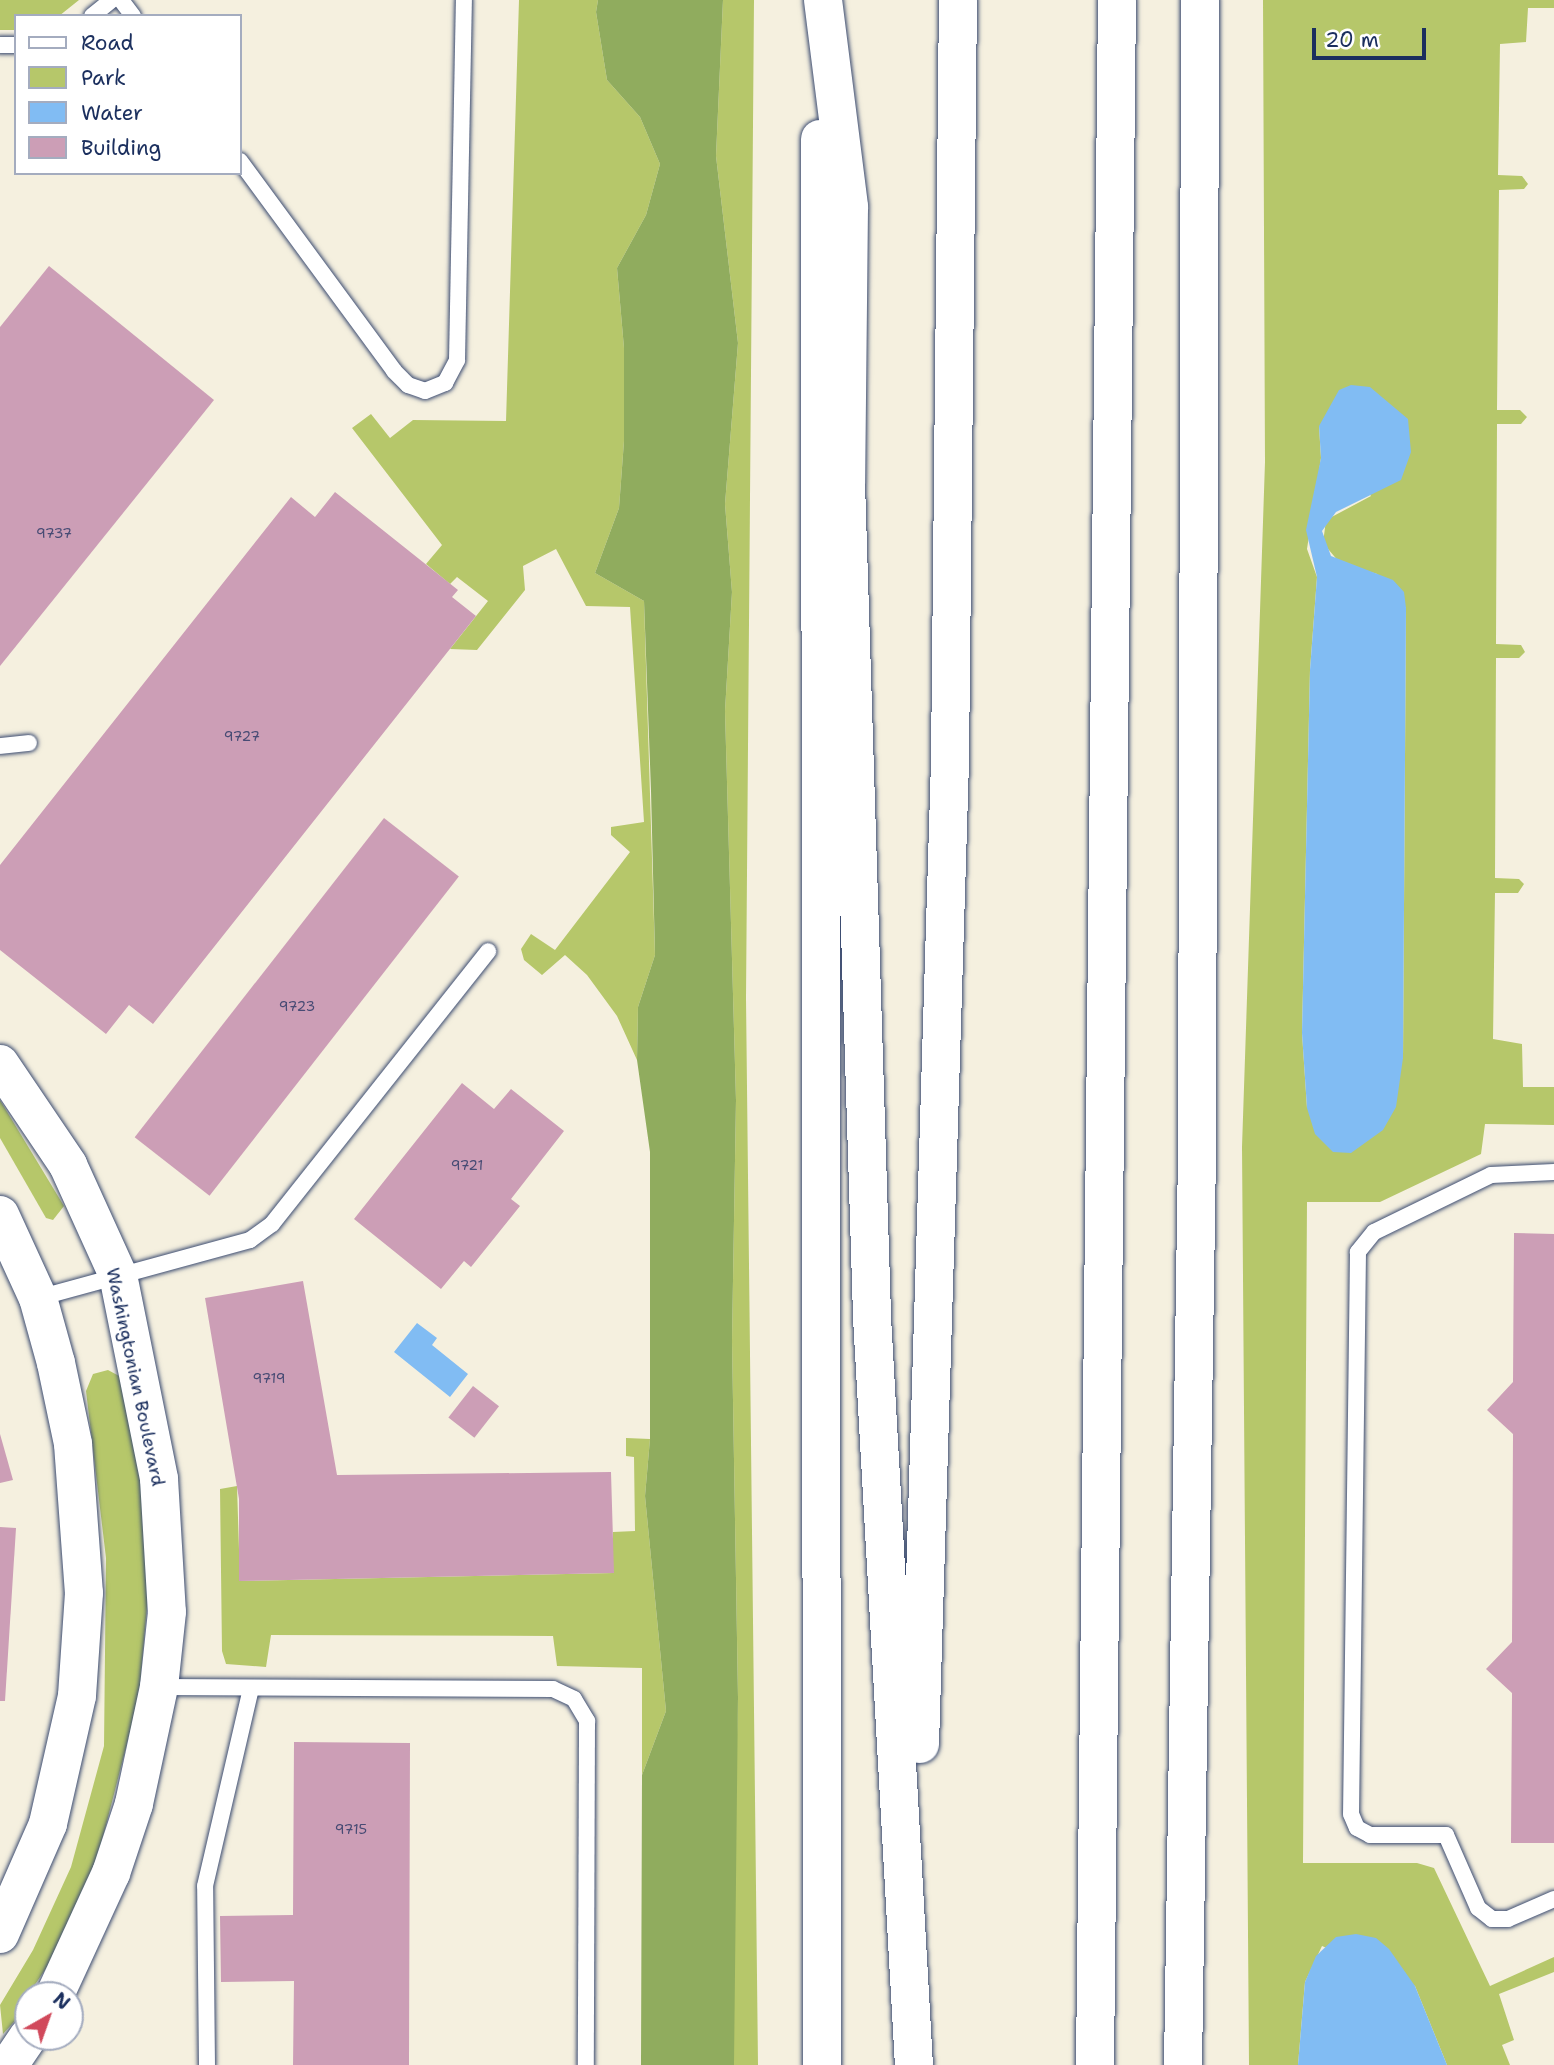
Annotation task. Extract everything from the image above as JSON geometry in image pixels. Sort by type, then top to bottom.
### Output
[{"type":"main road","points":[[821,0],[849,207],[846,483],[872,1317],[913,1988]]},
{"type":"main road","points":[[821,0],[822,2065]]},
{"type":"main road","points":[[914,2065],[913,1988],[950,761],[958,0]]},
{"type":"main road","points":[[1095,2065],[1117,0]]},
{"type":"main road","points":[[1183,2065],[1197,1153],[1200,0]]},
{"type":"main road","name":"Washingtonian Boulevard","points":[[0,1064],[68,1166],[118,1275],[159,1479],[167,1612],[159,1687],[134,1804],[111,1874],[61,1981]]},
{"type":"main road","points":[[0,1214],[38,1298],[73,1444],[84,1593],[77,1696],[48,1825],[0,1934]]},
{"type":"lane","points":[[95,14],[113,0]]},
{"type":"lane","points":[[242,165],[394,371],[408,385],[425,391],[445,383],[457,360],[464,0]]},
{"type":"lane","points":[[0,746],[29,743]]},
{"type":"lane","points":[[38,1298],[250,1240],[272,1224],[488,951]]},
{"type":"lane","points":[[1554,1172],[1491,1175],[1374,1232],[1358,1252],[1351,1800],[1353,1821],[1370,1835],[1446,1835],[1478,1908],[1492,1920],[1508,1919],[1554,1899]]},
{"type":"lane","points":[[159,1687],[553,1689],[574,1699],[587,1721],[586,2065]]},
{"type":"lane","points":[[207,2065],[205,1885],[251,1689]]},
{"type":"green space","points":[[0,0],[79,0],[62,14],[14,14],[14,30],[0,30]]},
{"type":"green space","points":[[519,0],[598,0],[596,12],[607,80],[640,117],[660,164],[646,215],[617,268],[624,348],[624,441],[619,508],[595,573],[644,601],[655,955],[638,1007],[637,1060],[617,1016],[587,975],[565,955],[542,975],[524,960],[521,949],[531,934],[555,950],[630,852],[611,835],[611,827],[644,822],[630,607],[586,606],[556,549],[523,566],[525,590],[477,650],[450,649],[488,601],[457,577],[450,584],[426,564],[442,545],[352,428],[371,414],[390,438],[413,420],[506,421]]},
{"type":"green space","points":[[598,0],[723,0],[716,156],[738,343],[725,504],[732,592],[725,711],[736,1100],[732,1341],[738,1697],[734,2065],[641,2065],[642,1775],[666,1711],[645,1496],[650,1439],[650,1152],[637,1060],[638,1007],[655,955],[651,791],[644,601],[595,573],[619,508],[624,441],[624,348],[617,268],[646,215],[660,164],[640,117],[607,80],[596,12]]},
{"type":"green space","points":[[723,0],[754,0],[746,998],[758,2065],[734,2065],[731,1961],[738,1697],[732,1341],[736,1100],[725,711],[732,592],[725,504],[738,343],[716,156]]},
{"type":"green space","points":[[1263,0],[1554,0],[1554,8],[1528,8],[1526,42],[1500,44],[1498,175],[1522,176],[1528,184],[1524,189],[1499,190],[1497,410],[1520,410],[1527,417],[1521,424],[1497,424],[1496,644],[1521,645],[1525,652],[1519,658],[1496,658],[1495,878],[1519,879],[1524,884],[1518,893],[1495,893],[1493,1039],[1522,1044],[1523,1087],[1554,1087],[1554,1125],[1485,1124],[1481,1154],[1380,1202],[1307,1202],[1303,1863],[1417,1863],[1434,1868],[1490,1986],[1554,1957],[1554,1972],[1499,1994],[1514,2040],[1502,2045],[1510,2065],[1447,2065],[1415,1986],[1322,1946],[1305,1982],[1298,2065],[1249,2065],[1242,1147],[1265,462]],"holes":[[[1319,426],[1371,496],[1326,520],[1323,543],[1339,562],[1377,574],[1406,608],[1403,1058],[1307,1108],[1302,1033],[1310,670],[1317,577],[1307,549],[1321,458]]]},
{"type":"green space","points":[[0,1100],[64,1206],[53,1220],[46,1218],[0,1138]]},
{"type":"green space","points":[[108,1370],[121,1377],[144,1477],[148,1595],[139,1697],[97,1860],[53,1958],[37,1981],[14,1981],[33,1950],[71,1867],[104,1746],[106,1558],[86,1391],[93,1374]]},
{"type":"green space","points":[[626,1438],[650,1439],[645,1496],[666,1711],[642,1775],[642,1668],[557,1666],[553,1636],[271,1635],[266,1667],[226,1664],[222,1651],[220,1489],[237,1486],[240,1581],[613,1573],[613,1532],[635,1531],[634,1457],[626,1456]]},
{"type":"green space","points":[[14,1982],[14,2022],[3,2034],[0,2005]]},
{"type":"water","points":[[1351,385],[1370,387],[1408,419],[1411,452],[1401,480],[1336,512],[1322,531],[1331,556],[1393,580],[1404,592],[1406,608],[1403,1058],[1396,1107],[1383,1130],[1351,1153],[1333,1152],[1315,1134],[1307,1108],[1302,1033],[1310,670],[1317,577],[1306,530],[1321,458],[1319,426],[1339,390]]},
{"type":"water","points":[[417,1323],[437,1338],[432,1345],[468,1374],[450,1397],[394,1352]]},
{"type":"water","points":[[1356,1934],[1376,1938],[1389,1949],[1415,1986],[1447,2065],[1298,2065],[1305,1982],[1316,1956],[1336,1937]]},
{"type":"building","points":[[49,266],[214,400],[0,666],[0,327]]},
{"type":"building","points":[[335,492],[458,590],[452,597],[476,616],[153,1024],[129,1005],[106,1034],[0,950],[0,865],[291,497],[315,517]]},
{"type":"building","points":[[384,818],[459,876],[210,1196],[135,1137]]},
{"type":"building","points":[[462,1083],[494,1109],[511,1089],[564,1131],[511,1199],[520,1206],[471,1267],[464,1261],[441,1289],[354,1219]]},
{"type":"building","points":[[1514,1233],[1554,1234],[1554,1843],[1511,1843],[1512,1693],[1486,1669],[1512,1642],[1513,1434],[1487,1410],[1513,1382]]},
{"type":"building","points":[[303,1281],[337,1475],[611,1472],[614,1573],[239,1581],[239,1499],[205,1298]]},
{"type":"building","points":[[473,1386],[499,1406],[474,1438],[448,1418]]},
{"type":"building","points":[[0,1434],[13,1480],[0,1483]]},
{"type":"building","points":[[0,1527],[16,1528],[5,1701],[0,1701]]},
{"type":"building","points":[[294,1742],[410,1743],[409,2065],[293,2065],[294,1981],[221,1982],[220,1916],[293,1915]]}]
